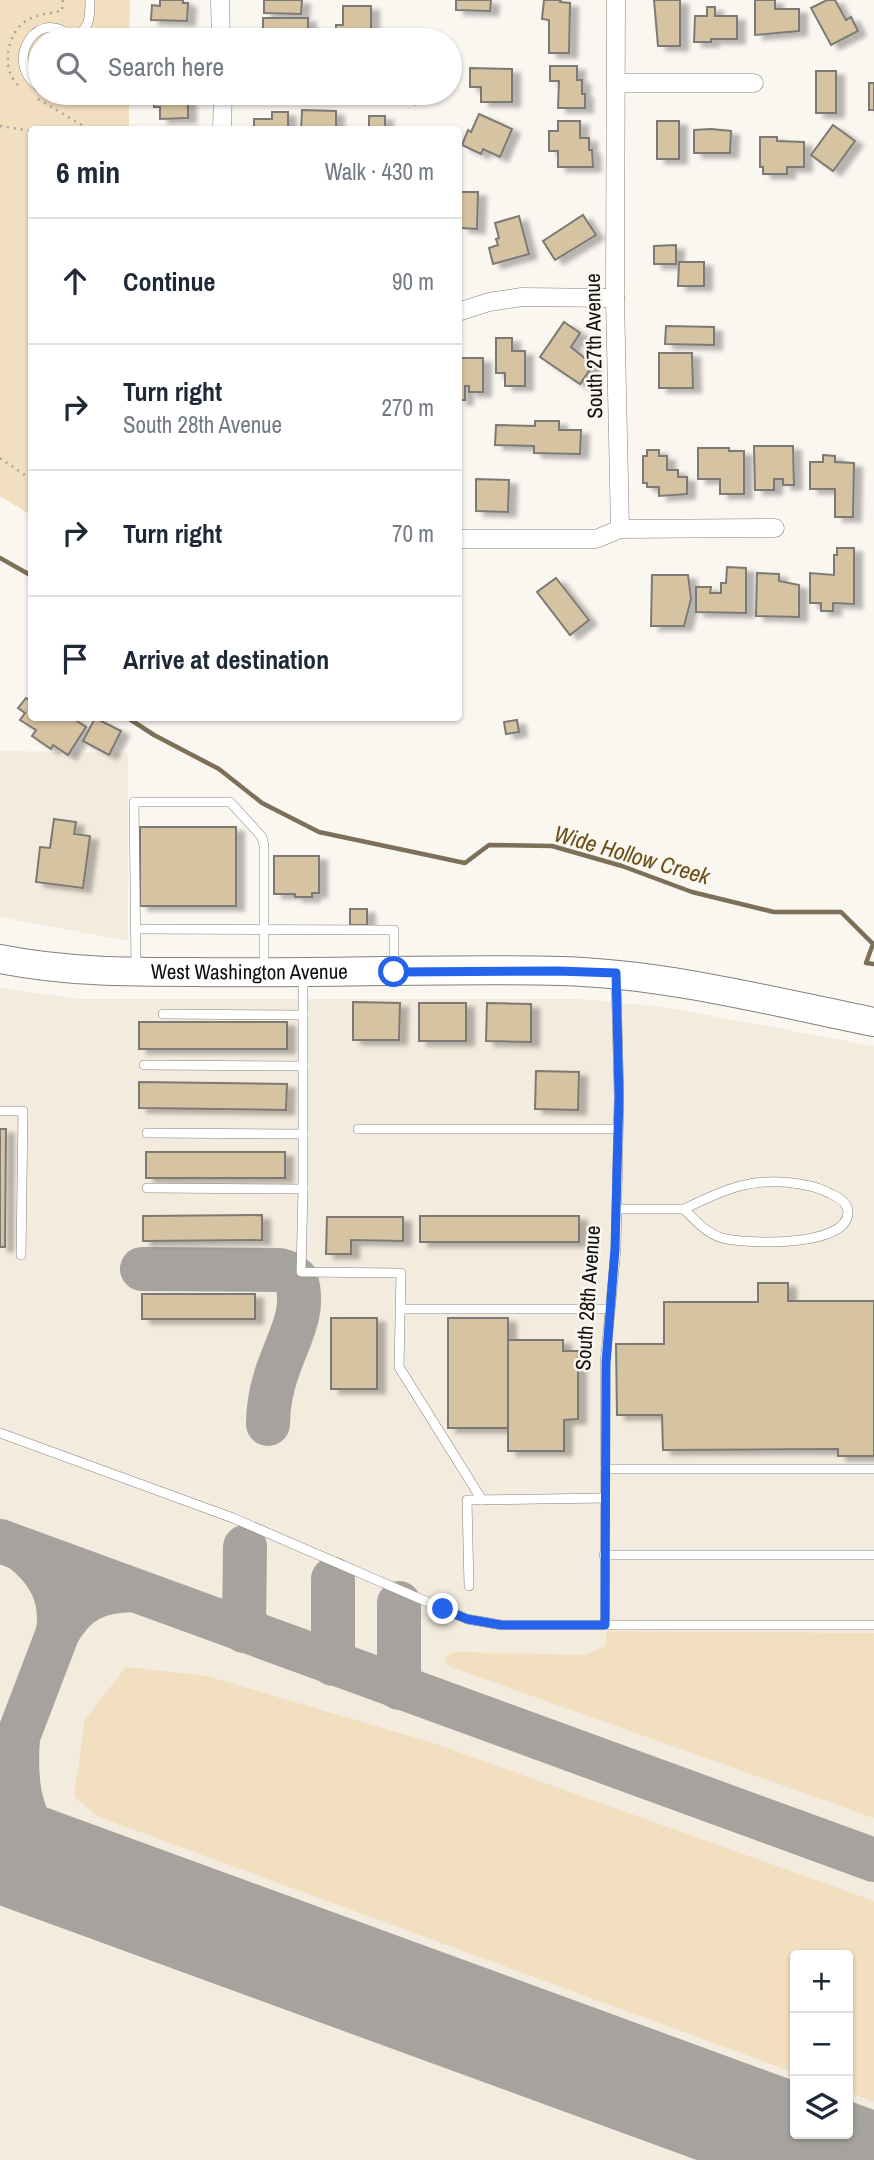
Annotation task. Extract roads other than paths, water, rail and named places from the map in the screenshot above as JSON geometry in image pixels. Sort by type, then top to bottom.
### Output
[{"type":"main road","name":"West Washington Avenue","points":[[0,960],[59,969],[136,972],[616,973],[874,1021]]},
{"type":"street","points":[[220,0],[221,28]]},
{"type":"street","name":"South 27th Avenue","points":[[616,0],[615,298],[620,529]]},
{"type":"street","points":[[616,83],[754,83]]},
{"type":"street","points":[[222,126],[223,105]]},
{"type":"street","points":[[462,311],[489,302],[522,297],[615,298]]},
{"type":"street","points":[[462,539],[596,539],[620,529],[775,528]]},
{"type":"lane","points":[[86,28],[89,24],[90,0]]},
{"type":"lane","points":[[28,37],[21,46],[20,66],[28,78]]},
{"type":"lane","points":[[136,972],[134,803],[230,803],[262,837],[264,846],[264,973]]},
{"type":"lane","points":[[135,929],[394,930],[394,972]]},
{"type":"lane","points":[[303,973],[301,1272],[401,1273],[399,1367],[482,1500]]},
{"type":"lane","name":"South 28th Avenue","points":[[605,1625],[606,1363],[617,1209],[616,973]]},
{"type":"lane","points":[[163,1014],[303,1015]]},
{"type":"lane","points":[[144,1065],[303,1066]]},
{"type":"lane","points":[[0,1111],[23,1111],[21,1255]]},
{"type":"lane","points":[[358,1129],[618,1129]]},
{"type":"lane","points":[[147,1133],[303,1134]]},
{"type":"lane","points":[[617,1209],[684,1209],[723,1190],[765,1180],[821,1188],[839,1198],[848,1213],[845,1222],[821,1237],[805,1241],[740,1241],[710,1233],[684,1209]]},
{"type":"lane","points":[[147,1188],[303,1189]]},
{"type":"lane","points":[[400,1309],[610,1309]]},
{"type":"lane","points":[[0,1433],[233,1518],[467,1619],[501,1625],[874,1625]]},
{"type":"lane","points":[[605,1469],[874,1469]]},
{"type":"lane","points":[[469,1586],[467,1500],[605,1498]]},
{"type":"lane","points":[[604,1555],[874,1555]]},
{"type":"waterway","name":"Wide Hollow Creek","points":[[0,558],[28,574]]},
{"type":"waterway","name":"Wide Hollow Creek","points":[[133,721],[219,769],[262,803],[319,832],[465,863],[489,845],[552,846],[622,866],[692,892],[774,912],[841,912],[873,944],[866,963],[874,964]]}]
